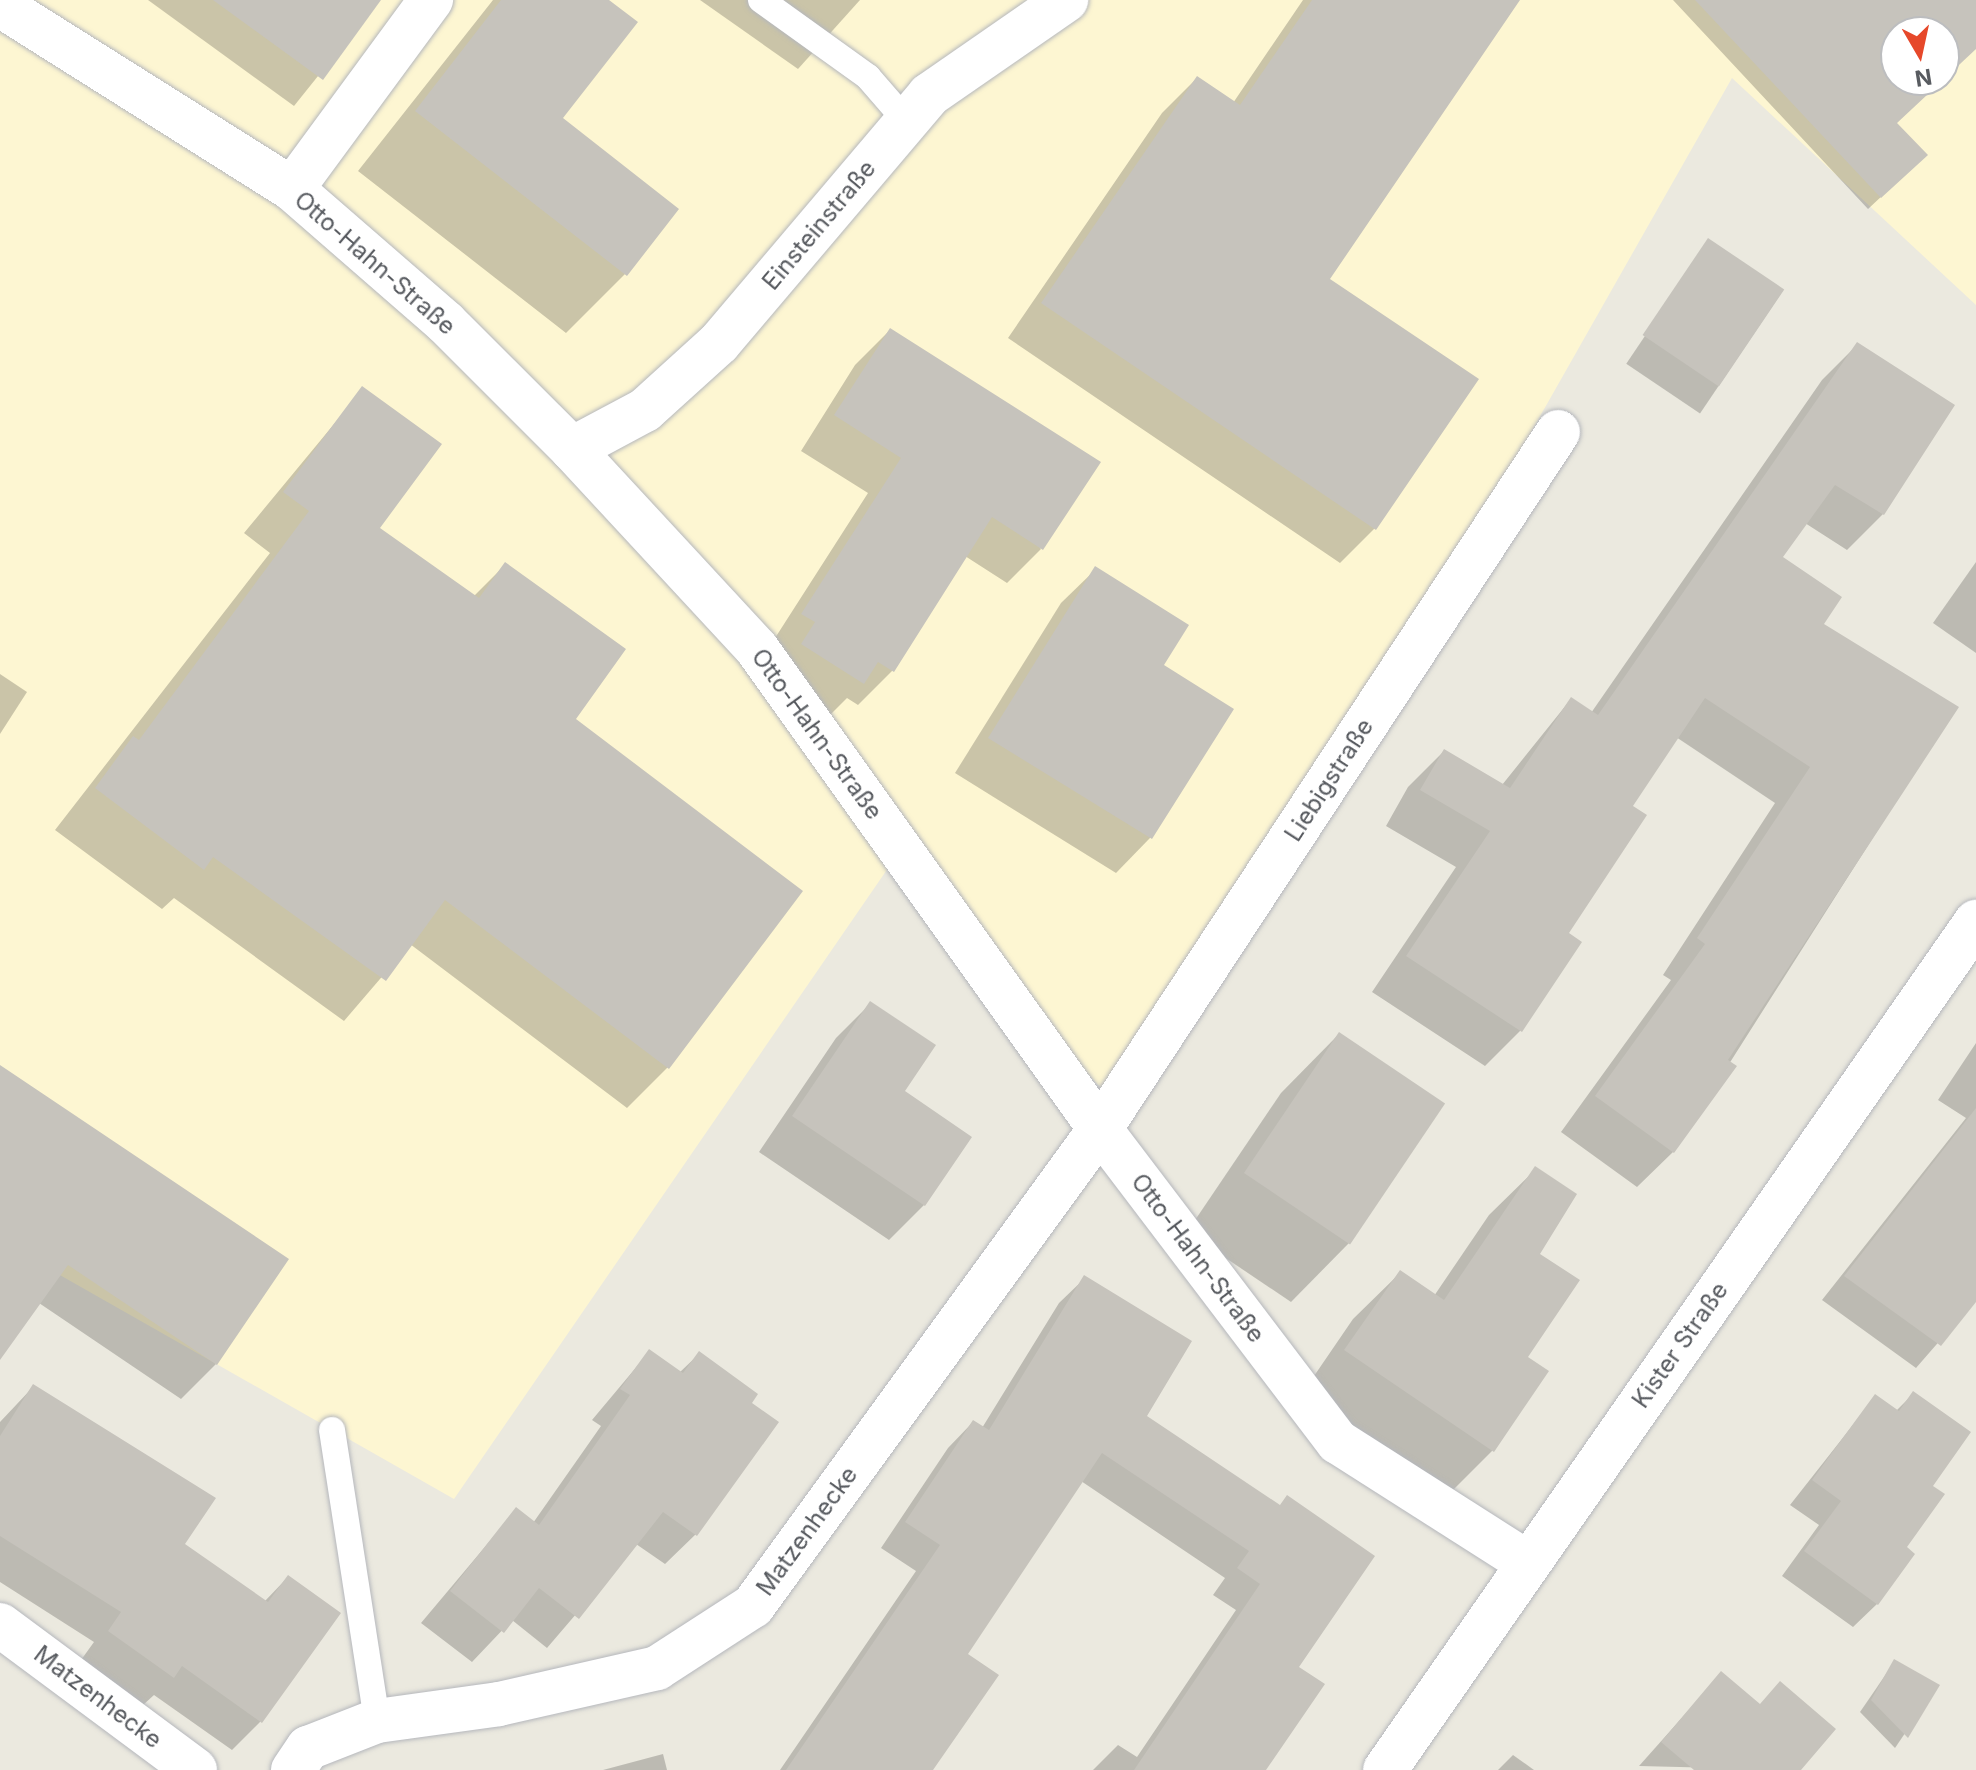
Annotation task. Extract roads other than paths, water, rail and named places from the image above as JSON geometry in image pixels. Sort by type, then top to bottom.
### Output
[{"type":"street","points":[[292,189],[431,0]]},
{"type":"street","name":"Einsteinstraße","points":[[572,449],[645,410],[719,343],[929,95],[1066,0]]},
{"type":"street","name":"Otto-Hahn-Straße","points":[[0,5],[292,189],[446,323],[572,449],[757,649],[1100,1129],[1338,1442],[1528,1563]]},
{"type":"street","name":"Liebigstraße","points":[[1100,1129],[1558,432]]},
{"type":"street","name":"Kister Straße","points":[[1385,1770],[1976,922]]},
{"type":"street","name":"Matzenhecke","points":[[293,1770],[308,1748],[377,1721],[499,1704],[657,1668],[753,1606],[1100,1129]]},
{"type":"street","name":"Matzenhecke","points":[[0,1625],[195,1770]]},
{"type":"lane","points":[[761,0],[868,77],[907,122]]},
{"type":"lane","points":[[332,1430],[377,1721]]}]
